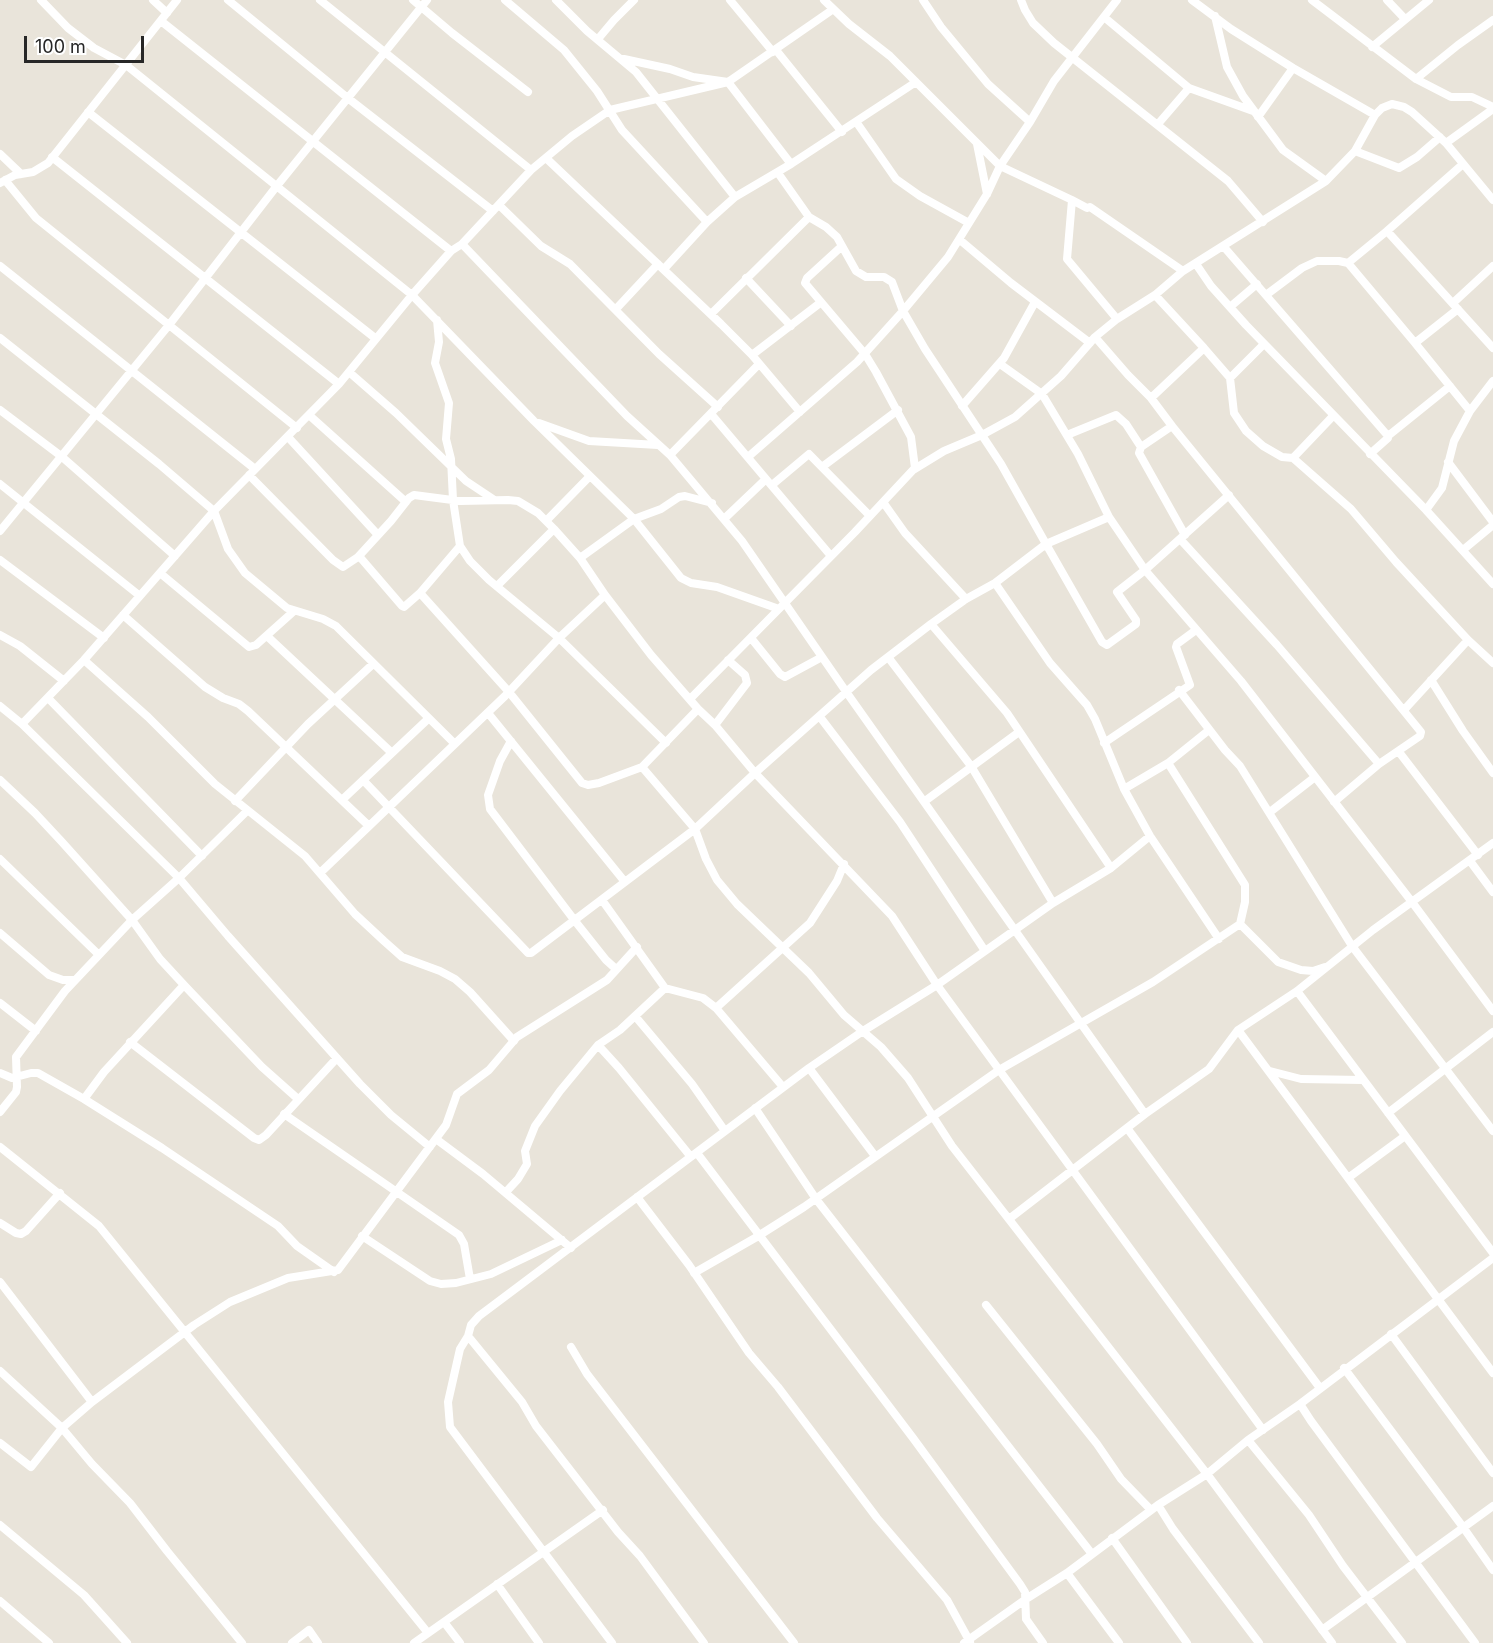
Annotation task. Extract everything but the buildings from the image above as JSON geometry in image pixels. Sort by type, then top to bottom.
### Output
[{"type":"street","points":[[41,0],[68,28],[94,48],[126,65],[412,295],[534,421],[634,519],[686,581],[717,587],[779,609]]},
{"type":"street","points":[[153,0],[167,13]]},
{"type":"street","points":[[228,0],[349,99],[496,208],[541,246],[570,264],[659,354],[718,407]]},
{"type":"street","points":[[320,0],[531,170]]},
{"type":"street","points":[[413,0],[424,4],[528,92]]},
{"type":"street","points":[[505,0],[564,50],[610,110],[622,130],[707,222]]},
{"type":"street","points":[[556,0],[587,31],[636,72],[735,197]]},
{"type":"street","points":[[598,39],[634,0]]},
{"type":"street","points":[[730,0],[842,132]]},
{"type":"street","points":[[824,0],[832,10],[890,56],[1000,166],[1087,208],[1090,207],[1183,271]]},
{"type":"street","points":[[923,0],[941,27],[988,84],[1030,122]]},
{"type":"street","points":[[1022,0],[1033,23],[1073,59],[1228,181],[1263,222]]},
{"type":"street","points":[[748,457],[865,354],[903,311],[960,240],[987,194],[1000,166],[1054,81],[1117,0]]},
{"type":"street","points":[[1192,0],[1293,68],[1376,115]]},
{"type":"street","points":[[1312,0],[1416,79],[1450,97],[1472,97],[1493,108],[1446,143]]},
{"type":"street","points":[[1387,0],[1405,19]]},
{"type":"street","points":[[1372,47],[1429,0]]},
{"type":"street","points":[[174,2],[52,157],[39,170],[2,182],[36,218],[297,428]]},
{"type":"street","points":[[0,531],[169,326],[276,187],[424,4]]},
{"type":"street","points":[[22,724],[104,638],[214,511],[339,384],[412,295],[451,252],[462,244],[531,170],[610,110],[728,82],[832,10]]},
{"type":"street","points":[[1215,16],[1227,67],[1256,115],[1283,150],[1326,181]]},
{"type":"street","points":[[1104,17],[1189,88],[1256,115]]},
{"type":"street","points":[[1416,79],[1493,20]]},
{"type":"street","points":[[161,21],[451,252]]},
{"type":"street","points":[[620,58],[670,69],[701,79],[728,82],[791,164]]},
{"type":"street","points":[[1256,115],[1293,68]]},
{"type":"street","points":[[616,309],[735,197],[857,123],[916,82]]},
{"type":"street","points":[[1158,124],[1189,88]]},
{"type":"street","points":[[690,699],[915,468],[944,451],[982,435],[1015,417],[1061,376],[1093,340],[1117,319],[1155,295],[1183,271],[1326,181],[1355,151],[1382,108],[1392,104],[1404,107],[1446,143],[1493,200]]},
{"type":"street","points":[[88,112],[375,339]]},
{"type":"street","points":[[857,123],[896,179],[920,196],[969,223]]},
{"type":"street","points":[[1355,151],[1400,168],[1440,137]]},
{"type":"street","points":[[977,144],[987,194]]},
{"type":"street","points":[[0,154],[21,174]]},
{"type":"street","points":[[52,157],[339,384]]},
{"type":"street","points":[[546,158],[711,314],[752,355],[800,412]]},
{"type":"street","points":[[1348,263],[1463,164]]},
{"type":"street","points":[[778,173],[809,217],[831,230],[853,268],[861,275],[872,278],[884,277],[892,282],[903,311],[925,349],[1001,464],[1104,644],[1136,624],[1136,620],[1117,592],[1229,495]]},
{"type":"street","points":[[1072,200],[1067,259],[1117,319]]},
{"type":"street","points":[[711,314],[809,217]]},
{"type":"street","points":[[1387,231],[1493,348]]},
{"type":"street","points":[[960,240],[1035,302],[1093,340],[1151,398],[1421,734],[1399,752],[1395,752],[1379,764],[1334,802]]},
{"type":"street","points":[[462,244],[627,416],[670,455],[712,503],[785,602],[1016,930],[1079,1024],[1145,1114]]},
{"type":"street","points":[[842,246],[805,281],[820,303],[865,354],[898,410],[911,437],[915,468]]},
{"type":"street","points":[[1224,247],[1388,436]]},
{"type":"street","points":[[1266,295],[1302,268],[1317,261],[1348,263],[1470,411]]},
{"type":"street","points":[[1196,264],[1211,286],[1264,344],[1426,510],[1493,584]]},
{"type":"street","points":[[0,266],[132,370],[252,472],[340,565],[346,567],[359,556],[414,495],[453,500],[508,500],[527,505],[546,521],[580,558],[651,655],[698,710],[715,725],[755,773],[892,916],[936,985],[1263,1430]]},
{"type":"street","points":[[1416,343],[1456,306],[1493,266]]},
{"type":"street","points":[[746,278],[790,326]]},
{"type":"street","points":[[1230,307],[1257,284]]},
{"type":"street","points":[[1155,295],[1230,378],[1234,413],[1246,431],[1263,446],[1282,457],[1293,458],[1351,509],[1396,562],[1468,640],[1493,663]]},
{"type":"street","points":[[962,406],[1010,350],[1035,302]]},
{"type":"street","points":[[752,355],[820,303]]},
{"type":"street","points":[[437,320],[439,342],[435,363],[449,403],[446,430],[459,546],[470,561],[496,586],[559,638],[666,743]]},
{"type":"street","points":[[0,338],[159,464],[214,511],[228,549],[245,573],[281,604],[294,611],[330,622],[455,744]]},
{"type":"street","points":[[1230,378],[1264,344]]},
{"type":"street","points":[[1151,398],[1204,348]]},
{"type":"street","points":[[670,455],[712,415],[759,364]]},
{"type":"street","points":[[1000,364],[1042,394],[1067,435],[1109,517],[1144,570],[1241,681],[1413,902],[1493,1011]]},
{"type":"street","points":[[349,372],[451,467],[479,491],[495,500]]},
{"type":"street","points":[[1426,510],[1442,488],[1454,441],[1470,411],[1493,381]]},
{"type":"street","points":[[1370,454],[1388,436],[1450,386]]},
{"type":"street","points":[[0,410],[61,456],[175,556]]},
{"type":"street","points":[[822,467],[898,410]]},
{"type":"street","points":[[309,415],[406,502]]},
{"type":"street","points":[[712,415],[831,556]]},
{"type":"street","points":[[1067,435],[1116,415],[1126,424],[1141,447]]},
{"type":"street","points":[[1293,458],[1333,416]]},
{"type":"street","points":[[534,421],[589,441],[659,445]]},
{"type":"street","points":[[1172,426],[1141,447],[1139,453],[1182,537],[1379,764]]},
{"type":"street","points":[[288,437],[378,535]]},
{"type":"street","points":[[772,485],[808,454],[870,516]]},
{"type":"street","points":[[1448,462],[1493,523],[1463,550]]},
{"type":"street","points":[[546,521],[590,476]]},
{"type":"street","points":[[724,519],[766,479]]},
{"type":"street","points":[[0,484],[140,596]]},
{"type":"street","points":[[580,558],[634,519],[661,509],[682,496],[712,503]]},
{"type":"street","points":[[883,502],[904,533],[966,599]]},
{"type":"street","points":[[363,780],[528,953],[535,952],[695,829],[755,773],[888,657],[931,624],[966,599],[995,583],[1046,544],[1109,517]]},
{"type":"street","points":[[496,586],[554,529]]},
{"type":"street","points":[[359,556],[402,606],[407,606],[459,546]]},
{"type":"street","points":[[0,560],[104,638]]},
{"type":"street","points":[[160,573],[246,646],[253,647],[294,611]]},
{"type":"street","points":[[995,583],[1050,663],[1087,705],[1124,789],[1150,836],[1219,939]]},
{"type":"street","points":[[420,593],[509,692],[582,783],[588,785],[599,783],[642,767],[698,710]]},
{"type":"street","points":[[320,873],[488,713],[559,638],[605,595]]},
{"type":"street","points":[[123,615],[206,687],[223,698],[239,704],[369,826]]},
{"type":"street","points":[[931,624],[995,698],[1111,868]]},
{"type":"street","points":[[1104,743],[1179,690],[1190,685],[1191,682],[1176,645],[1196,630]]},
{"type":"street","points":[[0,635],[20,646],[64,681]]},
{"type":"street","points":[[267,636],[392,753]]},
{"type":"street","points":[[751,638],[785,677],[822,657]]},
{"type":"street","points":[[1404,710],[1468,640]]},
{"type":"street","points":[[888,657],[971,766],[1053,903]]},
{"type":"street","points":[[84,660],[236,801],[296,848],[355,914],[402,957],[455,979],[470,992],[514,1041]]},
{"type":"street","points":[[715,725],[747,683],[745,675],[728,660]]},
{"type":"street","points":[[236,801],[308,724],[373,664]]},
{"type":"street","points":[[1431,680],[1493,773]]},
{"type":"street","points":[[1179,690],[1225,750],[1234,758],[1352,946],[1493,1131]]},
{"type":"street","points":[[48,698],[202,856]]},
{"type":"street","points":[[0,706],[22,724],[179,878],[337,1058],[385,1109],[430,1147]]},
{"type":"street","points":[[488,713],[625,882]]},
{"type":"street","points":[[820,717],[900,822],[985,951]]},
{"type":"street","points":[[342,800],[428,720]]},
{"type":"street","points":[[1124,789],[1168,763],[1209,730]]},
{"type":"street","points":[[925,801],[1019,732]]},
{"type":"street","points":[[511,741],[500,761],[488,795],[490,809],[575,921],[616,969]]},
{"type":"street","points":[[1399,752],[1478,855]]},
{"type":"street","points":[[693,1273],[816,1199],[999,1070],[1153,982],[1240,924],[1245,902],[1245,885],[1168,763]]},
{"type":"street","points":[[642,767],[695,829],[717,880],[737,904],[809,974],[844,1015],[881,1047],[908,1078],[952,1146],[1207,1474],[1332,1643]]},
{"type":"street","points":[[1270,812],[1315,777]]},
{"type":"street","points":[[0,780],[35,813],[132,920],[160,959],[184,985],[262,1067],[298,1099]]},
{"type":"street","points":[[0,1112],[16,1092],[16,1057],[75,980],[132,920],[248,811]]},
{"type":"street","points":[[612,1643],[450,1426],[448,1402],[460,1349],[468,1336],[471,1325],[479,1316],[809,1068],[936,985],[1053,903],[1111,868],[1150,836]]},
{"type":"street","points":[[1009,1219],[1145,1114],[1209,1069],[1238,1030],[1297,991],[1352,946],[1493,843]]},
{"type":"street","points":[[0,859],[98,954]]},
{"type":"street","points":[[1470,861],[1493,892]]},
{"type":"street","points":[[716,1008],[810,923],[837,881],[844,864]]},
{"type":"street","points":[[602,900],[665,988],[703,998],[716,1008],[783,1087]]},
{"type":"street","points":[[1240,924],[1278,962],[1301,970],[1313,971],[1325,968]]},
{"type":"street","points":[[0,933],[49,975],[63,981],[75,980]]},
{"type":"street","points":[[0,1443],[31,1467],[62,1428],[92,1402],[230,1302],[288,1278],[334,1272],[344,1264],[362,1236],[450,1119],[457,1094],[489,1070],[514,1041],[528,1029],[607,980],[637,947]]},
{"type":"street","points":[[84,1099],[130,1042],[184,985]]},
{"type":"street","points":[[506,1192],[518,1179],[527,1164],[525,1151],[535,1126],[560,1091],[598,1045],[635,1016],[665,988]]},
{"type":"street","points":[[1297,991],[1493,1253]]},
{"type":"street","points":[[0,1003],[36,1031]]},
{"type":"street","points":[[635,1016],[692,1084],[725,1131]]},
{"type":"street","points":[[1238,1030],[1493,1373]]},
{"type":"street","points":[[1388,1113],[1493,1032]]},
{"type":"street","points":[[130,1042],[259,1140],[263,1139],[337,1058]]},
{"type":"street","points":[[598,1045],[694,1155],[759,1235],[973,1519],[1025,1592],[1026,1618],[1043,1643]]},
{"type":"street","points":[[809,1068],[875,1156]]},
{"type":"street","points":[[1268,1071],[1301,1079],[1363,1080]]},
{"type":"street","points":[[0,1073],[7,1078],[38,1073],[84,1099],[278,1226],[297,1246],[334,1272]]},
{"type":"street","points":[[755,1108],[816,1199],[1092,1554]]},
{"type":"street","points":[[284,1114],[459,1235],[464,1244],[470,1279]]},
{"type":"street","points":[[1127,1128],[1320,1388]]},
{"type":"street","points":[[1348,1178],[1405,1136]]},
{"type":"street","points":[[436,1139],[506,1192],[571,1248]]},
{"type":"street","points":[[0,1147],[99,1226],[428,1633]]},
{"type":"street","points":[[0,1223],[15,1233],[21,1234],[60,1193]]},
{"type":"street","points":[[637,1197],[749,1353],[778,1387],[877,1518],[947,1600],[968,1642],[1026,1599],[1067,1573],[1112,1538],[1207,1474],[1248,1440],[1300,1404],[1344,1368],[1493,1258]]},
{"type":"street","points":[[362,1236],[430,1281],[441,1284],[491,1274],[562,1240]]},
{"type":"street","points":[[0,1282],[92,1402]]},
{"type":"street","points":[[986,1305],[1097,1444],[1121,1479],[1155,1508],[1173,1528],[1259,1643]]},
{"type":"street","points":[[1391,1334],[1493,1473]]},
{"type":"street","points":[[468,1336],[522,1402],[536,1426],[618,1532],[640,1556],[704,1643]]},
{"type":"street","points":[[571,1347],[594,1383],[794,1643]]},
{"type":"street","points":[[1344,1368],[1493,1570]]},
{"type":"street","points":[[0,1371],[62,1428],[92,1464],[130,1503],[166,1551],[242,1643]]},
{"type":"street","points":[[1300,1404],[1475,1643]]},
{"type":"street","points":[[1248,1440],[1309,1515],[1343,1566],[1402,1643]]},
{"type":"street","points":[[1322,1630],[1493,1506]]},
{"type":"street","points":[[414,1643],[603,1510]]},
{"type":"street","points":[[0,1525],[84,1595],[127,1643]]},
{"type":"street","points":[[1112,1538],[1187,1643]]},
{"type":"street","points":[[1067,1573],[1119,1643]]},
{"type":"street","points":[[497,1584],[539,1643]]},
{"type":"street","points":[[0,1601],[49,1643]]},
{"type":"street","points":[[444,1622],[460,1643]]},
{"type":"street","points":[[292,1643],[309,1630],[318,1643]]}]
